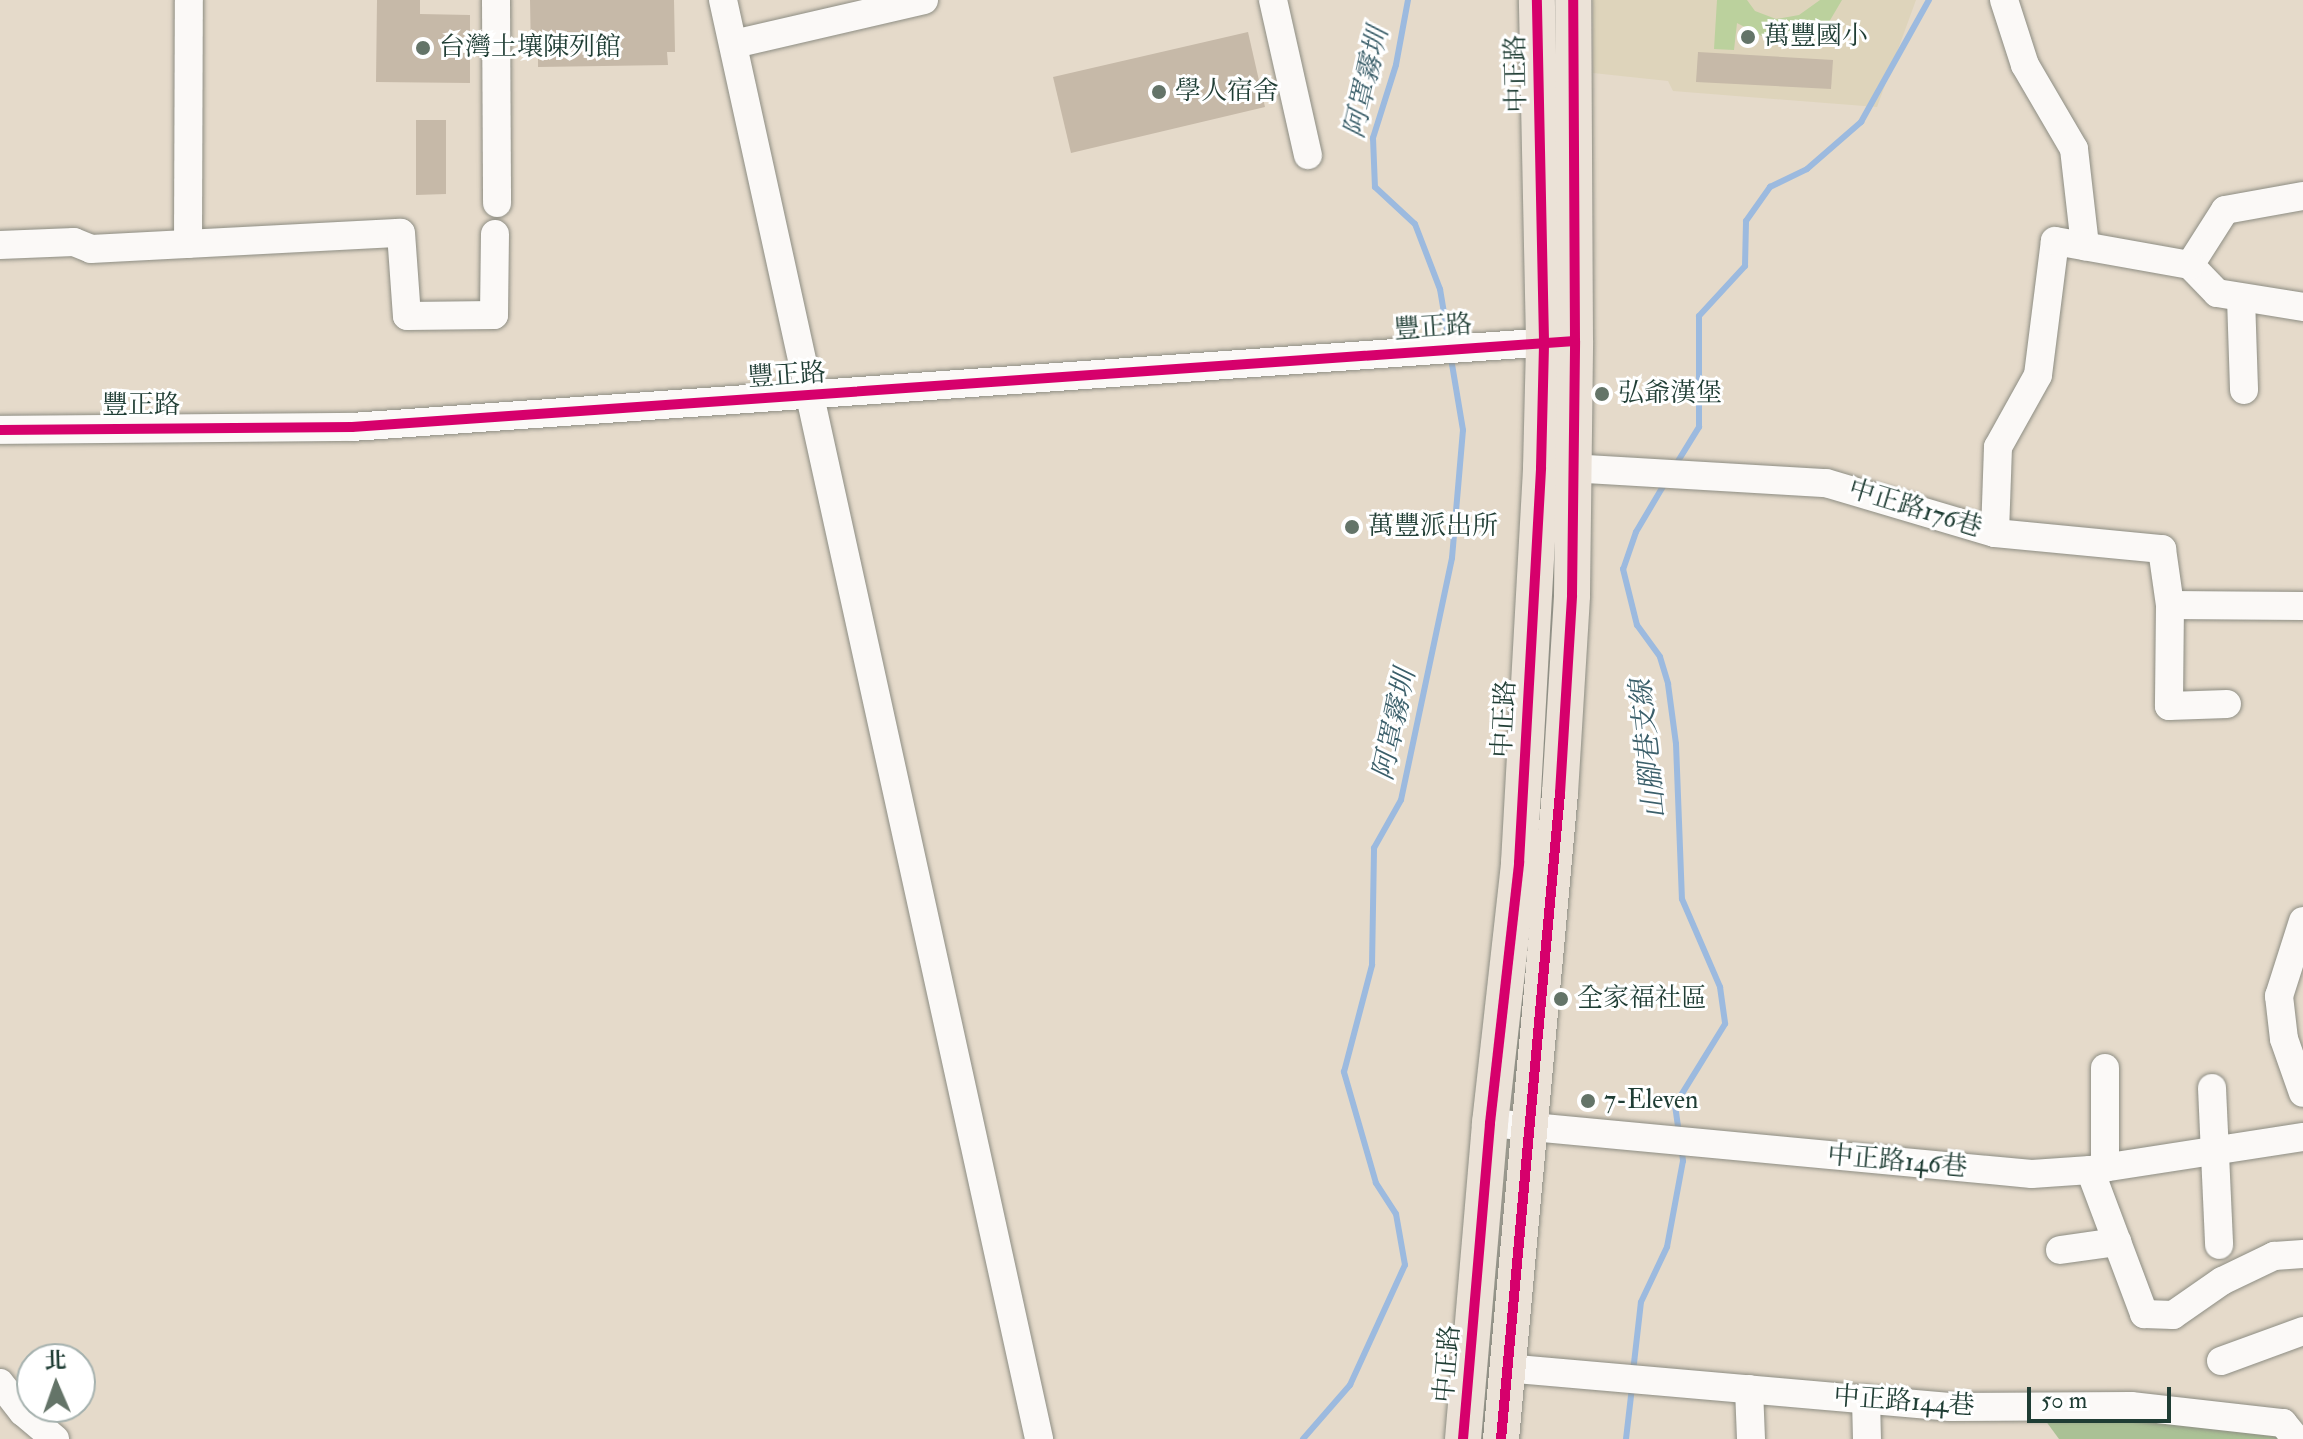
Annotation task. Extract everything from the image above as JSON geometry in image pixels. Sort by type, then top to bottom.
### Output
[{"type":"main road","name":"中正路","points":[[1537,0],[1560,341]]},
{"type":"main road","name":"中正路","points":[[1463,1439],[1490,1123],[1519,863],[1557,467],[1573,0]]},
{"type":"main road","name":"中正路","points":[[1501,1439],[1505,1368],[1560,793],[1572,595],[1557,467]]},
{"type":"street","points":[[188,244],[189,0]]},
{"type":"street","points":[[496,0],[497,203]]},
{"type":"street","points":[[723,0],[1039,1439]]},
{"type":"street","points":[[734,44],[924,0]]},
{"type":"street","points":[[1273,0],[1308,155]]},
{"type":"street","points":[[2004,0],[2025,65],[2074,149],[2085,246]]},
{"type":"street","points":[[2303,196],[2225,210],[2190,265],[2217,293],[2303,307]]},
{"type":"street","points":[[0,245],[74,242],[91,249],[401,233],[407,316],[494,315],[495,234]]},
{"type":"street","name":"中正路176巷","points":[[1557,467],[1826,483],[1995,533],[1998,447],[2038,375],[2055,241],[2190,265]]},
{"type":"street","points":[[2241,298],[2244,390]]},
{"type":"street","name":"豐正路","points":[[0,430],[352,427],[808,397],[1560,341]]},
{"type":"street","points":[[1995,533],[2162,549],[2170,605],[2169,706],[2227,704]]},
{"type":"street","points":[[2170,605],[2303,606]]},
{"type":"street","points":[[2303,921],[2279,996],[2284,1039],[2303,1093]]},
{"type":"street","points":[[2105,1068],[2098,1169],[2117,1242],[2144,1314],[2173,1315],[2222,1281],[2274,1256],[2303,1254]]},
{"type":"street","points":[[2212,1088],[2219,1245]]},
{"type":"street","name":"中正路146巷","points":[[1490,1123],[2032,1174],[2098,1169],[2303,1137]]},
{"type":"street","points":[[2060,1250],[2117,1242]]},
{"type":"street","points":[[2221,1361],[2303,1331]]},
{"type":"street","name":"中正路144巷","points":[[1505,1368],[2020,1409],[2131,1406],[2283,1423],[2296,1439]]},
{"type":"street","points":[[0,1383],[23,1412],[55,1439]]},
{"type":"street","points":[[1749,1389],[1751,1439]]},
{"type":"street","points":[[1866,1399],[1867,1439]]},
{"type":"shaded area","name":"萬豐國小","points":[[1593,0],[1916,0],[1877,107],[1673,91],[1668,81],[1593,73]]},
{"type":"green space","points":[[1717,0],[1747,0],[1755,11],[1776,19],[1799,15],[1820,0],[1842,0],[1829,22],[1793,42],[1773,42],[1737,23],[1734,50],[1714,49]]},
{"type":"green space","points":[[2031,1401],[2303,1439],[2059,1439]]},
{"type":"building","name":"台灣土壤陳列館","points":[[377,0],[420,0],[420,14],[470,15],[470,83],[376,82]]},
{"type":"building","points":[[530,0],[674,0],[675,52],[667,52],[668,65],[538,67],[538,54],[531,54]]},
{"type":"building","name":"學人宿舍","points":[[1248,32],[1265,107],[1071,153],[1053,77]]},
{"type":"building","points":[[1698,52],[1833,60],[1831,89],[1696,82]]},
{"type":"building","points":[[416,120],[446,120],[446,194],[416,195]]},
{"type":"waterway","name":"阿罩霧圳","points":[[1408,0],[1396,65],[1373,138],[1375,187],[1415,224],[1440,289],[1449,343]]},
{"type":"waterway","name":"山腳巷支線","points":[[1675,466],[1699,427],[1699,316],[1745,266],[1746,221],[1770,187],[1807,169],[1861,122],[1929,0]]},
{"type":"waterway","name":"阿罩霧圳","points":[[1303,1439],[1350,1385],[1405,1265],[1396,1214],[1376,1183],[1344,1072],[1372,965],[1374,848],[1401,800],[1452,558],[1463,430],[1451,358]]},
{"type":"waterway","name":"山腳巷支線","points":[[1665,483],[1636,532],[1623,569],[1637,625],[1660,657],[1668,684],[1676,744],[1682,899],[1720,987],[1725,1024],[1675,1105],[1679,1132]]},
{"type":"waterway","name":"山腳巷支線","points":[[1633,1372],[1641,1302],[1667,1247],[1683,1161],[1682,1151]]},
{"type":"waterway","name":"山腳巷支線","points":[[1626,1439],[1632,1387]]},
{"type":"cycle path","points":[[1463,1439],[1490,1123],[1519,863],[1541,468],[1544,341],[1537,0]]},
{"type":"cycle path","points":[[1501,1439],[1560,793],[1572,595],[1575,341],[1573,0]]},
{"type":"cycle path","points":[[0,430],[352,427],[1575,341]]},
{"type":"place","name":"萬豐國小","points":[[1748,37]]},
{"type":"place","name":"台灣土壤陳列館","points":[[423,48]]},
{"type":"place","name":"學人宿舍","points":[[1159,92]]},
{"type":"place","name":"弘爺漢堡","points":[[1602,394]]},
{"type":"place","name":"萬豐派出所","points":[[1352,527]]},
{"type":"place","name":"全家福社區","points":[[1561,999]]},
{"type":"place","name":"7-Eleven","points":[[1588,1101]]}]
